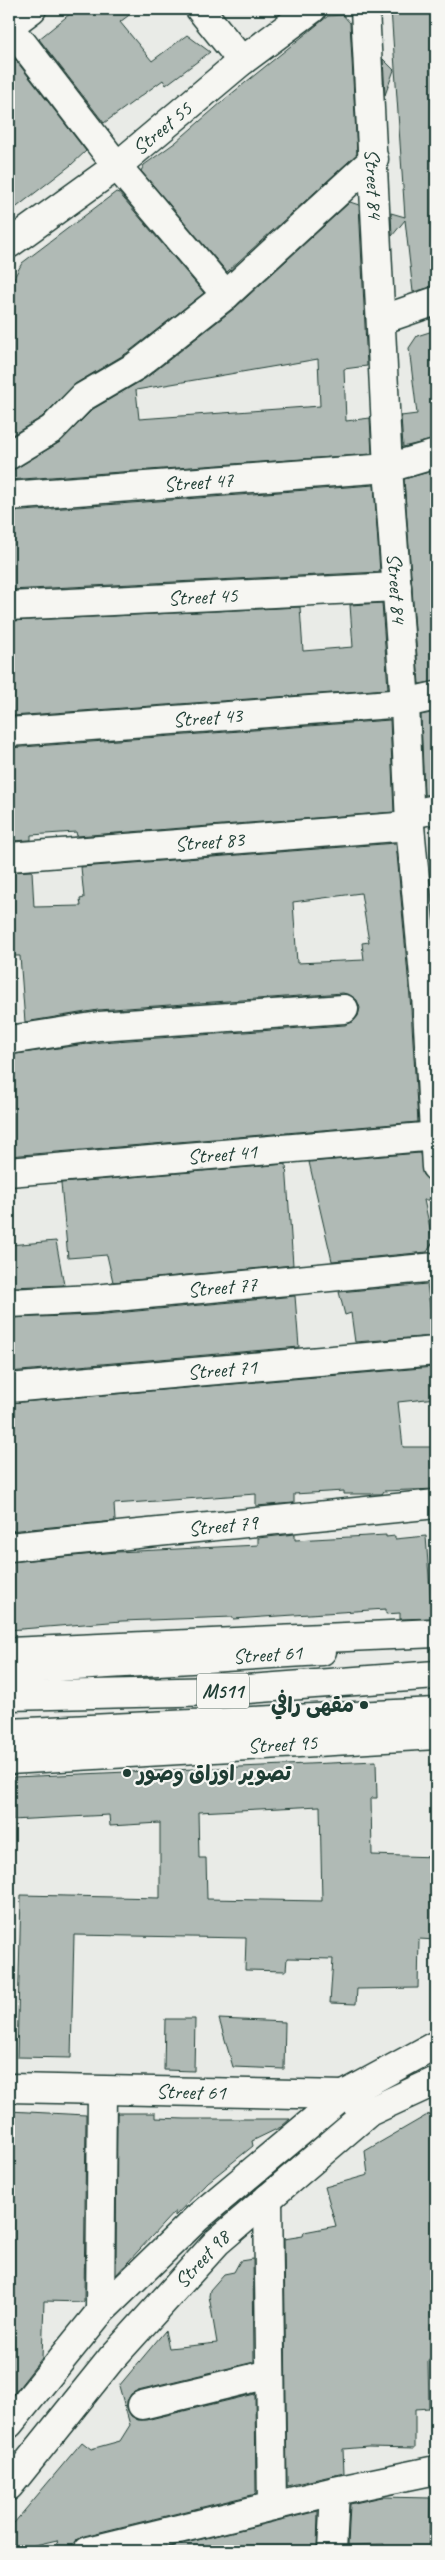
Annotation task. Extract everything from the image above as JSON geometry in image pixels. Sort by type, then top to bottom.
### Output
[{"type":"main road","points":[[32,9],[12,39],[226,294]]},
{"type":"main road","points":[[200,9],[242,61]]},
{"type":"main road","name":"Street 55","points":[[9,244],[117,166],[242,61],[312,9]]},
{"type":"main road","name":"Street 84","points":[[365,9],[388,468],[405,703],[419,816],[427,904],[436,1167]]},
{"type":"main road","points":[[9,455],[52,429],[83,397],[136,366],[226,294],[374,159]]},
{"type":"main road","points":[[382,320],[436,301]]},
{"type":"main road","name":"Street 47","points":[[9,496],[388,468],[436,454]]},
{"type":"main road","name":"Street 45","points":[[9,606],[397,587]]},
{"type":"main road","points":[[405,703],[436,696]]},
{"type":"main road","name":"Street 43","points":[[9,732],[405,703]]},
{"type":"main road","name":"Street 83","points":[[9,857],[419,816]]},
{"type":"main road","points":[[9,1040],[99,1026],[344,1010]]},
{"type":"main road","name":"Street 41","points":[[9,1172],[435,1136]]},
{"type":"main road","name":"Street 77","points":[[9,1303],[94,1298],[436,1267]]},
{"type":"main road","name":"Street 71","points":[[9,1388],[436,1351]]},
{"type":"main road","name":"Street 79","points":[[9,1547],[436,1504]]},
{"type":"main road","points":[[9,1652],[436,1633]]},
{"type":"main road","name":"Street 61","points":[[9,1670],[436,1644]]},
{"type":"main road","name":"M511","points":[[9,1696],[220,1691],[436,1675]]},
{"type":"main road","name":"M511","points":[[9,1733],[436,1712]]},
{"type":"main road","name":"Street 95","points":[[9,1760],[436,1735]]},
{"type":"main road","name":"Street 98","points":[[9,2424],[100,2312],[197,2218],[344,2095],[436,2044]]},
{"type":"main road","name":"Street 98","points":[[9,2486],[111,2359],[217,2242],[369,2112],[436,2081]]},
{"type":"main road","name":"Street 61","points":[[9,2088],[344,2095]]},
{"type":"main road","points":[[100,2312],[102,2091]]},
{"type":"main road","points":[[344,2095],[369,2112]]},
{"type":"main road","points":[[268,2198],[272,2506]]},
{"type":"main road","points":[[142,2405],[270,2374]]},
{"type":"main road","points":[[88,2551],[335,2491],[436,2470]]},
{"type":"main road","points":[[332,2551],[335,2491]]},
{"type":"building","points":[[76,9],[137,9],[120,22],[152,61],[187,35],[210,52],[166,85],[163,80],[104,123],[39,39]]},
{"type":"building","points":[[391,9],[436,9],[436,286],[413,292],[405,220],[392,236],[391,213],[405,217]]},
{"type":"building","points":[[343,15],[350,23],[357,154],[227,272],[141,171],[144,165],[176,142],[230,95],[328,16]]},
{"type":"building","points":[[9,59],[15,59],[86,151],[9,213]]},
{"type":"building","points":[[383,59],[394,70],[385,95]]},
{"type":"building","points":[[116,192],[119,193],[204,293],[127,353],[75,384],[42,417],[9,437],[9,287],[22,263]]},
{"type":"building","points":[[350,202],[359,205],[367,366],[344,369],[346,421],[370,418],[372,454],[9,480],[9,471],[60,442],[93,409],[146,378],[236,307]],"holes":[[[318,359],[320,406],[139,419],[136,390]]]},
{"type":"building","points":[[436,330],[436,439],[403,447],[401,416],[417,414],[409,348],[417,336]]},
{"type":"building","points":[[436,470],[436,681],[419,684],[404,479]]},
{"type":"building","points":[[374,485],[380,572],[9,590],[10,512]]},
{"type":"building","points":[[382,603],[388,689],[12,716],[9,621],[300,607],[303,651],[353,647],[350,605]]},
{"type":"building","points":[[436,712],[436,794],[424,795],[421,715]]},
{"type":"building","points":[[390,720],[394,812],[77,836],[76,832],[31,835],[31,840],[9,841],[9,748]]},
{"type":"building","points":[[396,843],[411,1009],[418,1122],[9,1156],[9,1055],[101,1042],[345,1025],[353,1022],[358,1016],[360,1008],[357,1000],[343,993],[98,1010],[25,1022],[20,956],[13,956],[9,872],[32,871],[34,907],[81,906],[80,899],[84,898],[81,867]],"holes":[[[361,893],[369,942],[362,943],[364,960],[297,963],[293,902]]]},
{"type":"building","points":[[420,1153],[423,1175],[430,1181],[431,1186],[431,1200],[424,1200],[433,1242],[427,1252],[332,1261],[309,1162]]},
{"type":"building","points":[[286,1164],[293,1265],[113,1282],[107,1255],[68,1258],[61,1183]]},
{"type":"building","points":[[56,1241],[64,1285],[11,1287],[9,1245]]},
{"type":"building","points":[[427,1284],[434,1336],[355,1342],[351,1313],[345,1315],[339,1292]]},
{"type":"building","points":[[295,1296],[299,1347],[9,1372],[9,1318],[95,1315]]},
{"type":"building","points":[[434,1367],[436,1398],[398,1402],[403,1447],[436,1447],[436,1489],[384,1491],[382,1494],[344,1494],[344,1491],[294,1494],[294,1503],[256,1506],[256,1494],[114,1504],[115,1521],[9,1531],[9,1403]]},
{"type":"building","points":[[295,1534],[295,1540],[386,1535],[386,1537],[395,1536],[395,1539],[426,1536],[432,1618],[400,1619],[400,1613],[386,1614],[386,1609],[233,1619],[233,1617],[122,1621],[9,1630],[9,1562],[117,1552],[258,1545],[258,1538]]},
{"type":"building","points":[[376,1761],[377,1798],[371,1798],[372,1855],[436,1857],[436,1940],[419,1939],[418,1988],[357,1989],[356,2004],[330,2003],[333,1959],[287,1958],[286,1971],[245,1970],[246,1938],[74,1935],[71,2058],[17,2057],[21,1895],[160,1898],[160,1823],[110,1826],[109,1815],[11,1820],[9,1785],[14,1777]],"holes":[[[320,1806],[322,1901],[207,1899],[206,1858],[199,1858],[198,1812]]]},
{"type":"building","points":[[165,2019],[195,2019],[194,2071],[164,2070]]},
{"type":"building","points":[[219,2019],[285,2022],[284,2069],[233,2067]]},
{"type":"building","points":[[436,2110],[436,2353],[428,2361],[429,2408],[415,2409],[415,2448],[368,2447],[343,2449],[344,2473],[287,2486],[284,2239],[303,2236],[304,2232],[336,2226],[325,2187],[368,2175],[365,2151]]},
{"type":"building","points":[[9,2111],[86,2115],[84,2302],[44,2301],[42,2358],[9,2400]]},
{"type":"building","points":[[117,2113],[155,2113],[155,2118],[290,2119],[281,2127],[252,2141],[253,2146],[208,2182],[175,2216],[175,2211],[116,2275]]},
{"type":"building","points":[[253,2259],[254,2362],[138,2390],[131,2394],[127,2401],[127,2408],[131,2416],[138,2420],[146,2420],[255,2394],[256,2494],[84,2536],[77,2540],[73,2551],[59,2551],[57,2540],[9,2551],[9,2529],[82,2442],[91,2449],[120,2441],[130,2425],[119,2386],[165,2331],[169,2348],[217,2343],[209,2296],[210,2290],[224,2274],[234,2272],[240,2261]]},
{"type":"building","points":[[382,2497],[430,2498],[429,2551],[384,2551],[384,2544],[348,2545],[350,2504]]},
{"type":"building","points":[[318,2511],[317,2551],[153,2551]]},
{"type":"place","name":"مقهى رافي","points":[[364,1705]]},
{"type":"place","name":"تصوير اوراق وصور","points":[[127,1773]]}]
